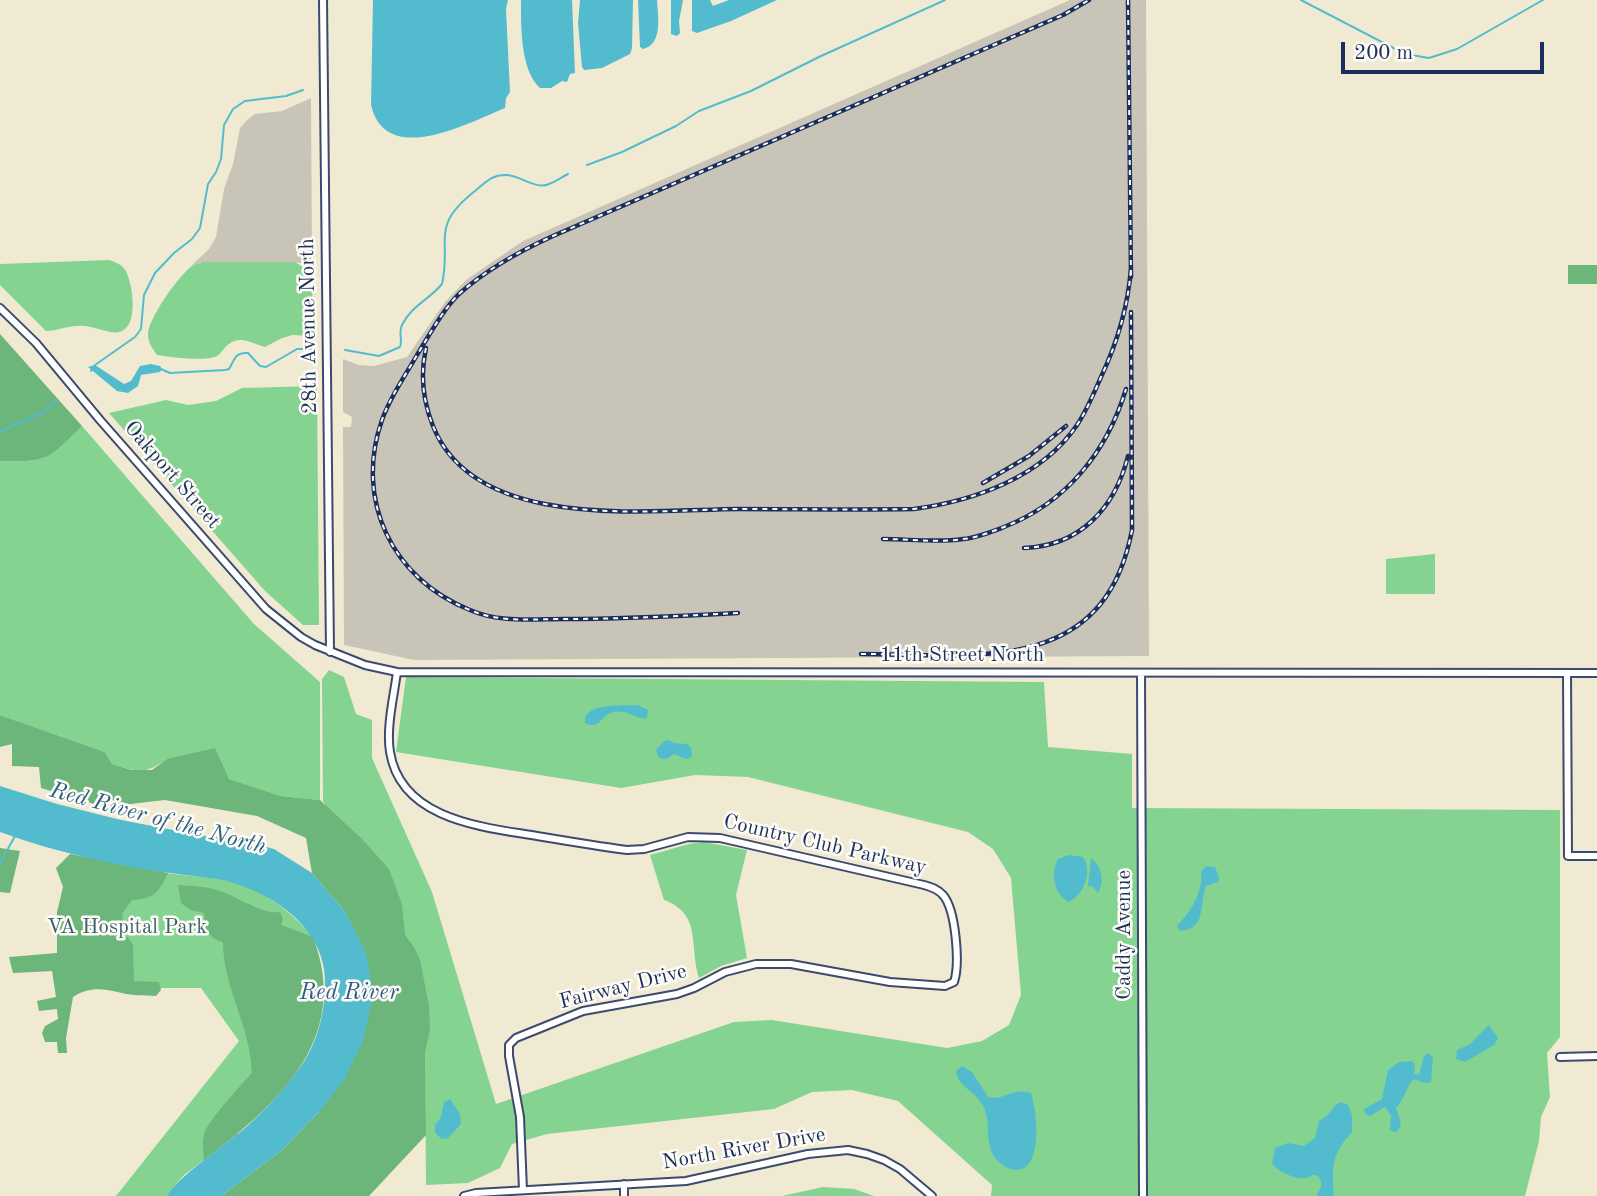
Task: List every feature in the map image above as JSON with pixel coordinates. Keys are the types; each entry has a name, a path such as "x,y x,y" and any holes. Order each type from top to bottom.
{"street":[{"name":"28th Avenue North","path":"323,0 330,652"},
{"name":"Oakport Street","path":"0,308 37,343 100,420 266,609 300,637 330,652"},
{"name":"11th Street North","path":"330,652 365,665 397,671 1597,673"},
{"name":"Country Club Parkway","path":"397,671 390,734 394,766 414,797 444,815 481,826 627,850 644,849 688,838 720,838 935,888 949,903 952,917 958,970 954,982"},
{"name":"Caddy Avenue","path":"1141,673 1143,1196"},
{"path":"1567,673 1567,856 1597,856"},
{"name":"Fairway Drive","path":"523,1190 520,1117 509,1056 509,1045 516,1038 600,1007 677,994 739,967 756,964 791,964 890,982 945,986 954,982"},
{"path":"1560,1056 1597,1056"},
{"name":"North River Drive","path":"464,1196 703,1179 808,1154 848,1150 884,1160 900,1169 932,1196"},
{"path":"624,1184 624,1196"}],"shaded area":[{"path":"1070,0 1146,0 1149,656 414,660 344,645 343,427 351,427 352,417 343,412 343,359 359,365 374,366 407,357 445,302 466,280 523,241"},
{"path":"311,98 312,263 202,262 191,266 209,249 216,237 224,189 233,164 240,128 255,114 282,111"}],"green space":[{"path":"109,260 124,269 132,294 133,310 129,324 118,332 82,326 46,331 0,285 0,264"},
{"path":"202,262 294,262 306,268 312,277 313,336 293,335 265,347 238,340 227,345 217,356 205,359 157,355 148,338 153,319 180,278 192,266"},
{"path":"1568,265 1597,265 1597,284 1568,284"},
{"path":"0,334 82,426 47,457 29,461 0,461"},
{"path":"317,386 319,625 303,625 265,591 109,413 166,400 188,405 216,401 242,388"},
{"path":"82,426 254,624 320,682 320,800 281,796 167,759 147,770 128,769 112,764 105,752 0,715 0,461 29,461 47,457"},
{"path":"1435,554 1435,594 1386,594 1386,559"},
{"path":"329,670 344,677 356,714 372,720 372,758 432,892 496,1104 734,1022 772,1020 947,1048 982,1041 1009,1025 1021,995 1011,878 993,849 968,832 748,777 695,775 621,788 396,752 406,677 1044,682 1048,747 1132,754 1132,808 1560,810 1560,1037 1547,1053 1550,1097 1541,1117 1539,1141 1525,1196 991,1196 992,1185 898,1101 852,1090 812,1092 774,1109 547,1134 512,1144 500,1168 468,1183 426,1185 425,1052 402,944 323,801 322,679"},
{"path":"0,715 105,752 112,764 131,770 152,770 167,759 215,748 229,779 281,796 320,800 362,839 389,869 402,904 405,935 420,960 429,1006 430,1029 425,1052 426,1135 369,1196 221,1196 281,1151 319,1112 346,913 312,873 306,838 257,816 165,800 104,807 41,788 39,767 12,766 12,744 0,747"},
{"path":"704,842 747,850 736,895 747,958 721,966 699,978 689,922 684,913 664,900 650,855"},
{"path":"0,848 20,851 10,893 0,892"},
{"name":"VA Hospital Park","path":"70,854 165,873 217,879 250,888 294,917 313,937 237,1135 184,1175 166,1196 116,1196 239,1041 201,988 66,988"},
{"path":"70,854 168,873 155,893 146,898 132,900 122,914 124,932 133,945 134,981 159,982 161,990 156,996 97,989 73,997 66,1038 67,1053 58,1053 57,1042 45,1042 42,1033 45,1026 58,1019 57,1009 39,1011 37,1001 56,997 52,971 13,973 9,957 57,953 57,912 63,887 56,868"},
{"path":"178,885 212,889 265,911 280,912 283,919 281,925 313,937 323,974 323,1007 315,1038 301,1066 258,1116 204,1160 205,1131 252,1073 252,1069 247,1040 226,967 223,942 213,938 208,932 204,913 190,910 181,903"},
{"path":"823,1187 854,1189 874,1196 782,1196"}],"water":[{"path":"373,0 508,0 506,9 510,92 505,108 471,123 430,136 410,138 393,134 380,124 371,105"},
{"path":"521,0 572,0 575,73 570,74 567,82 562,81 551,88 540,88 533,80 523,47"},
{"path":"580,0 633,0 630,54 602,68 584,70 578,23"},
{"path":"638,0 657,0 656,36 654,42 643,49 640,47"},
{"path":"671,0 683,0 680,33 677,36 671,34"},
{"path":"692,0 710,0 713,6 729,0 777,0 697,33 692,31"},
{"path":"151,364 162,369 160,372 141,375 138,386 128,393 117,391 88,367 95,365 124,384 131,381 140,366"},
{"path":"638,705 648,710 647,718 619,711 610,713 597,724 585,723 586,716 596,708"},
{"path":"668,740 687,744 691,747 692,757 686,759 674,754 666,759 659,758 656,750"},
{"name":"Red River","path":"0,786 121,820 205,836 228,837 274,849 312,873 346,913 366,953 373,994 363,1041 344,1080 319,1112 281,1151 221,1196 166,1196 190,1172 260,1114 285,1088 310,1051 321,1021 325,989 324,968 309,933 281,906 246,887 222,880 87,858 0,832"},
{"path":"1069,855 1083,857 1087,876 1082,889 1068,902 1059,894 1054,871 1058,859"},
{"path":"1091,858 1101,874 1098,893 1088,886"},
{"path":"1206,866 1215,867 1218,882 1206,886 1198,921 1189,929 1180,931 1177,926 1195,901 1201,872"},
{"path":"1489,1025 1498,1038 1494,1045 1465,1062 1456,1059 1457,1050 1470,1044"},
{"path":"1428,1053 1433,1057 1431,1082 1414,1079 1409,1085 1396,1108 1401,1123 1398,1131 1390,1130 1391,1116 1385,1107 1370,1116 1366,1115 1364,1109 1382,1099 1388,1070 1399,1062 1411,1061 1415,1064 1414,1074 1419,1075 1424,1056"},
{"path":"962,1066 972,1072 988,1097 1018,1092 1031,1093 1036,1138 1035,1150 1025,1167 1016,1170 1008,1168 992,1153 985,1111 979,1100 957,1076 956,1071"},
{"path":"450,1099 460,1114 461,1124 448,1138 441,1139 435,1132 435,1125 441,1117 444,1102"},
{"path":"1340,1102 1348,1105 1352,1115 1352,1132 1340,1147 1334,1161 1334,1196 1317,1196 1321,1185 1318,1176 1297,1178 1279,1170 1272,1164 1275,1148 1288,1143 1304,1146 1315,1138 1319,1121"}],"waterway":[{"path":"587,165 622,152 676,126 699,111 751,91 945,0"},
{"path":"1301,0 1405,54 1429,58 1457,49 1543,0"},
{"path":"91,371 95,365 135,337 141,329 144,295 155,273 192,239 200,228 208,184 221,159 224,125 233,109 245,101 286,96 303,90"},
{"path":"345,350 379,356 400,347 401,328 406,318 442,284 445,234 452,214 486,182 497,176 507,175 544,185 568,174"},
{"path":"161,369 170,373 225,370 229,369 238,355 244,353 248,353 260,366 266,367 297,349 313,349"},
{"path":"0,431 44,412 56,401"},
{"path":"0,863 15,836"}],"railway":[{"path":"738,613 516,619 481,614 443,596 419,578 400,557 386,533 377,507 373,479 375,450 382,420 398,387 436,323 459,294 516,254 1063,15 1089,0"},
{"path":"1128,0 1131,277"},
{"path":"426,348 423,388 427,407 433,426 454,460 486,484 524,499 567,508 613,511 914,509 960,500 1005,484 1045,459 1062,443 1084,413 1112,350 1125,310 1131,268"},
{"path":"861,654 989,654 1029,647 1064,634 1094,611 1117,578 1132,530 1131,312"},
{"path":"883,539 943,541 968,538 994,531 1026,517 1047,504 1081,473 1108,434 1126,389"},
{"path":"983,483 1029,456 1066,426"},
{"path":"1024,548 1044,546 1062,540 1092,521 1114,492 1128,456"}],"water label":[{"name":"Red River of the North","path":"158,819"}]}
